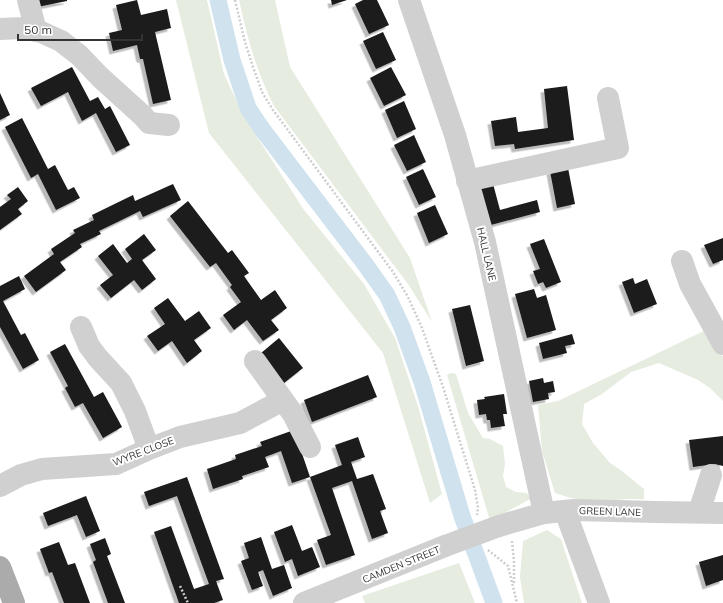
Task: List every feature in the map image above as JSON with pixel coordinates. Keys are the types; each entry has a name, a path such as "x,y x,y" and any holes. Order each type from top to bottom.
{"main road":[{"path":"0,567 14,603"}],"street":[{"path":"28,0 36,31"},
{"name":"HALL LANE","path":"409,0 455,135 485,242 554,512 599,603"},
{"path":"0,29 23,28 41,32 61,41 79,55 149,123 169,125"},
{"path":"468,181 618,148 608,98"},
{"path":"682,261 684,287 723,344"},
{"path":"81,327 89,346 121,383 135,411 149,449"},
{"path":"255,361 293,414 310,447"},
{"name":"WYRE CLOSE","path":"0,486 21,475 42,469 116,464 180,437 211,431 240,423 283,400"},
{"path":"699,512 711,476"},
{"name":"GREEN LANE","path":"505,532 554,512 574,510 723,512"},
{"name":"CAMDEN STREET","path":"304,603 445,546 505,532"}],"path":[{"path":"235,0 245,42 262,92 273,110 393,272 408,297 422,328 443,386 475,490 478,508 475,520"},
{"path":"505,532 514,561 514,588"},
{"path":"482,546 508,566 517,603"},
{"path":"180,586 188,603"}],"shaded area":[{"path":"176,0 207,0 224,74 243,115 304,210 364,284 395,338 418,406 442,494 430,503 383,353 209,133"},
{"path":"239,0 275,0 290,67 410,258 432,322 408,284 274,106 262,81 253,54 245,28"},
{"path":"708,329 723,357 723,401 710,388 698,380 659,363 631,372 602,394 584,404 582,424 593,443 610,463 644,489 644,499 590,501 574,499 555,493 542,451 538,405 558,401"},
{"path":"451,373 456,374 468,413 483,438 490,439 503,446 505,464 503,476 506,487 516,492 526,493 532,498 490,521 447,375"},
{"path":"547,530 561,539 582,603 524,603 520,577 523,541"},
{"path":"459,563 475,603 365,603 362,596"}],"building":[{"path":"35,0 67,0 67,1 37,7"},
{"path":"137,0 141,15 167,9 171,28 155,32 171,100 153,104 143,59 140,59 137,45 113,51 109,33 122,30 116,5"},
{"path":"331,0 347,0 332,5"},
{"path":"363,0 377,0 389,25 369,34 355,4"},
{"path":"383,32 396,60 376,69 363,41"},
{"path":"72,67 90,101 98,97 105,109 110,106 130,145 116,152 96,113 82,121 68,92 41,106 31,88"},
{"path":"391,67 406,95 384,106 370,78"},
{"path":"567,86 574,140 515,149 514,144 495,146 491,121 516,117 518,132 548,128 544,89"},
{"path":"0,93 10,115 0,120"},
{"path":"404,101 416,129 397,138 385,110"},
{"path":"22,118 48,169 55,165 68,190 74,187 80,198 56,210 38,174 31,178 5,127"},
{"path":"414,135 426,162 407,171 394,145"},
{"path":"568,168 575,204 557,208 550,171"},
{"path":"423,169 436,197 419,205 406,177"},
{"path":"492,180 500,210 537,200 540,212 487,226 476,184"},
{"path":"173,184 181,200 143,217 140,211 99,231 101,234 80,244 82,247 60,262 66,270 36,292 24,276 54,254 51,249 75,233 73,230 94,220 92,215 133,195 135,201"},
{"path":"18,187 28,201 18,209 22,214 0,230 0,207 11,199 7,195"},
{"path":"188,201 228,253 232,250 249,273 244,276 261,300 275,290 287,308 271,320 279,330 263,341 247,320 234,330 223,315 241,302 230,287 232,285 216,263 210,267 170,216"},
{"path":"435,205 448,234 429,243 417,213"},
{"path":"144,234 156,250 142,260 156,279 142,290 134,280 111,298 100,285 113,275 98,256 113,244 127,263 132,259 125,249"},
{"path":"723,238 723,260 713,264 704,245"},
{"path":"544,239 561,282 546,288 543,282 538,284 533,271 540,269 530,244"},
{"path":"19,276 25,289 3,301 21,335 25,333 39,360 23,369 0,327 0,286"},
{"path":"633,278 635,284 647,279 657,304 634,313 622,282"},
{"path":"534,289 537,298 546,295 556,330 527,338 515,294"},
{"path":"168,298 185,321 199,311 211,328 194,340 202,351 187,363 172,341 158,351 147,336 165,324 154,308"},
{"path":"470,305 484,361 466,366 452,309"},
{"path":"572,334 575,344 565,346 567,353 543,359 539,343"},
{"path":"279,338 303,368 284,383 260,354"},
{"path":"65,344 94,397 103,392 122,427 103,438 83,403 75,407 65,388 68,386 50,352"},
{"path":"368,375 377,397 312,422 304,400"},
{"path":"543,378 544,383 553,381 555,392 548,393 549,399 533,402 529,381"},
{"path":"504,394 507,414 503,414 505,426 491,428 490,420 487,420 486,414 479,415 477,400 485,399 484,397"},
{"path":"294,430 310,477 292,483 281,451 265,457 269,467 242,476 243,479 213,489 207,469 236,459 235,455 262,446 260,442"},
{"path":"723,436 723,466 715,464 693,467 689,440"},
{"path":"358,437 365,457 351,462 357,479 373,474 386,509 380,511 388,533 372,539 352,481 332,488 355,555 326,565 317,540 331,535 310,477 342,465 335,445"},
{"path":"187,477 224,579 216,581 223,600 214,603 179,603 154,532 171,526 194,589 209,584 177,496 149,506 144,492"},
{"path":"86,496 100,531 86,537 77,515 48,526 43,513"},
{"path":"292,525 302,551 312,547 320,567 298,576 292,559 285,562 274,532"},
{"path":"261,537 272,569 284,565 292,588 273,596 263,570 258,572 263,586 252,590 241,561 249,558 244,543"},
{"path":"105,538 111,554 107,556 125,603 108,603 93,562 96,560 90,544"},
{"path":"59,542 68,565 75,563 90,603 64,603 52,572 49,573 40,549"},
{"path":"723,555 723,580 706,586 699,562"}],"waterway":[{"path":"218,0 232,60 248,108 262,129 387,295 402,327 422,382 462,516 494,603"}]}
